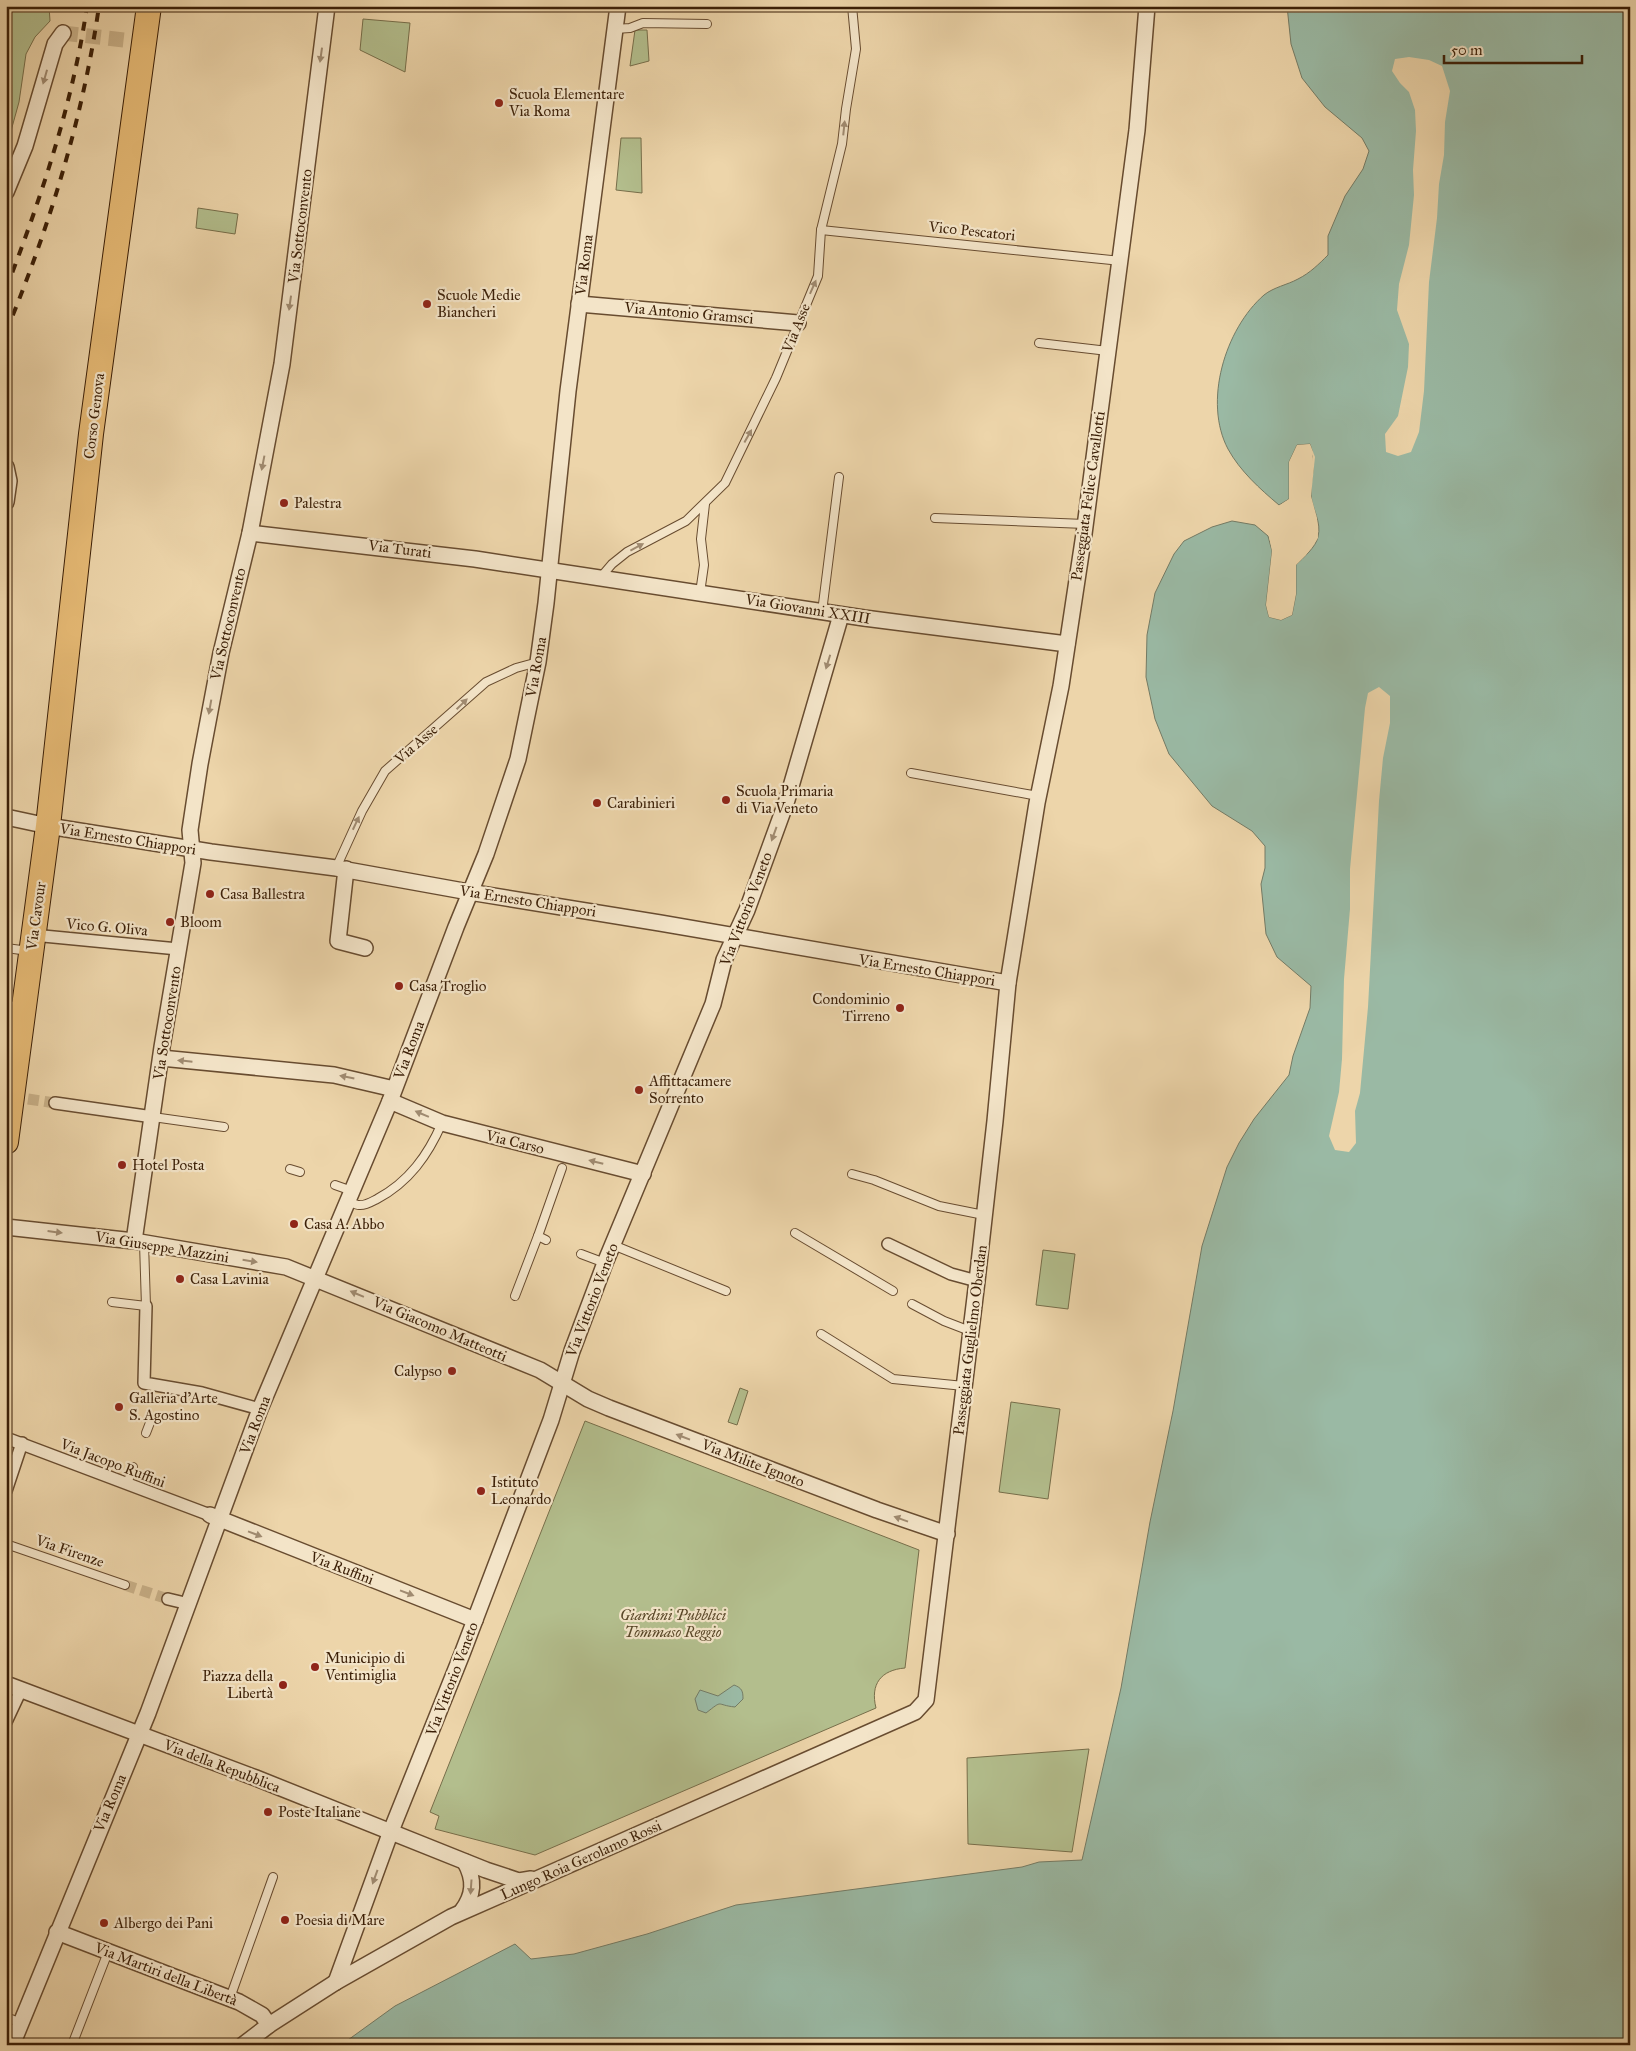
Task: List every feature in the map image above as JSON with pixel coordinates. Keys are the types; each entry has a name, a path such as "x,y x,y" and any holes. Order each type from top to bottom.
{"main road":[{"name":"Corso Genova","path":"48,826 90,442 138,42 149,6"},
{"name":"Via Cavour","path":"6,1142 16,1097 15,1006 32,943 48,826"}],"street":[{"name":"Via Sottoconvento","path":"139,1242 161,1058 193,863 190,830 206,728 221,653 250,533 282,364 327,6"},
{"name":"Via Roma","path":"12,2045 13,2020 56,1932 139,1735 189,1604 215,1518 392,1095 469,892 485,856 518,759 538,662 580,304 618,6"},
{"name":"Passeggiata Felice Cavallotti","path":"1008,983 1038,796 1061,686 1085,524 1137,130 1147,6"},
{"path":"6,192 25,146 55,44 63,33"},
{"name":"Via Antonio Gramsci","path":"580,304 798,323"},
{"path":"6,468 9,481 6,502"},
{"name":"Via Turati","path":"250,533 422,551 549,570"},
{"name":"Via Giovanni XXIII","path":"549,570 841,615 1067,644"},
{"name":"Via Vittorio Veneto","path":"336,1982 391,1831 552,1420 572,1351 605,1263 713,1004 724,960 747,910 787,800 841,615"},
{"name":"Via Ernesto Chiappori","path":"6,817 48,826 193,849 341,869 1008,983"},
{"name":"Via Asse","path":"341,869 338,941 365,948"},
{"name":"Vico G. Oliva","path":"32,943 178,949"},
{"name":"Passeggiata Guglielmo Oberdan","path":"927,1696 977,1281 1008,983"},
{"name":"Via Carso","path":"161,1058 334,1075 392,1095 442,1122 643,1174"},
{"path":"55,1103 153,1117"},
{"name":"Via Giuseppe Mazzini","path":"6,1226 139,1242 286,1267 316,1278"},
{"path":"888,1244 952,1274 977,1281"},
{"name":"Via Giacomo Matteotti","path":"316,1278 540,1370 562,1383"},
{"name":"Via Sottoconvento","path":"146,1306 144,1383 202,1392 260,1409"},
{"name":"Via Milite Ignoto","path":"562,1383 588,1399 609,1408 877,1510 947,1534"},
{"name":"Via Jacopo Ruffini","path":"6,1438 215,1518"},
{"path":"6,1491 22,1443"},
{"name":"Via Ruffini","path":"215,1518 475,1620"},
{"path":"168,1599 189,1604"},
{"name":"Via della Repubblica","path":"6,1684 391,1831 465,1862 519,1881 540,1878"},
{"path":"6,1722 21,1690"},
{"name":"Lungo Roia Gerolamo Rossi","path":"243,2045 269,2025 336,1982 462,1912 915,1712 923,1705 927,1696"},
{"path":"462,1912 469,1902 473,1883 471,1872 465,1862"},
{"name":"Via Martiri della Libertà","path":"56,1932 230,1998 257,2011 269,2025"}],"lane":[{"name":"Via Asse","path":"600,578 612,564 627,552 686,521 705,504 725,483 737,455 760,414 818,276 821,230 842,144 856,49 852,6"},
{"path":"615,29 630,28 643,23 707,24"},
{"name":"Vico Pescatori","path":"821,230 1121,261"},
{"path":"1038,343 1108,351"},
{"path":"822,612 839,477"},
{"path":"700,593 704,565 700,539 705,504"},
{"path":"935,518 1085,524"},
{"name":"Via Asse","path":"341,869 362,811 385,771 486,682 516,668 538,662"},
{"path":"910,773 1038,796"},
{"path":"6,948 32,943"},
{"path":"153,1117 224,1128"},
{"path":"335,1185 360,1205 372,1202 408,1178 424,1158 442,1122"},
{"path":"515,1296 542,1238 562,1168"},
{"path":"290,1169 300,1172"},
{"path":"852,1174 874,1180 939,1206 984,1215"},
{"path":"795,1233 893,1291"},
{"name":"Via Sottoconvento","path":"139,1242 146,1306"},
{"path":"613,1245 726,1291"},
{"path":"581,1254 605,1263"},
{"path":"112,1302 146,1306"},
{"path":"912,1304 944,1321 970,1331"},
{"path":"820,1334 883,1375 893,1379 964,1386"},
{"path":"146,1433 151,1420"},
{"path":"126,1484 133,1467"},
{"name":"Via Firenze","path":"6,1544 124,1585"},
{"path":"230,1998 273,1877"},
{"path":"72,2045 108,1952"}],"green space":[{"path":"6,6 49,6 50,21 35,37 26,54 19,102 6,149"},
{"path":"363,19 410,23 405,72 360,50"},
{"path":"635,30 647,30 649,61 630,66"},
{"path":"621,138 641,138 642,193 616,190"},
{"path":"198,208 238,214 235,234 196,228"},
{"path":"1043,1250 1075,1254 1068,1309 1036,1305"},
{"path":"740,1388 748,1391 737,1425 728,1422"},
{"path":"1011,1402 1060,1409 1048,1499 999,1492"},
{"name":"Giardini Pubblici Tommaso Reggio","path":"585,1421 919,1550 905,1668 890,1672 879,1680 875,1692 876,1708 535,1855 435,1829 439,1816 430,1812"},
{"path":"1089,1749 1072,1852 968,1844 967,1758"}],"shaded area":[{"path":"1287,6 1630,6 1630,2045 341,2045 395,2006 515,1944 531,1959 574,1954 647,1934 736,1905 1022,1867 1039,1862 1082,1860 1121,1688 1202,1246 1227,1167 1254,1119 1289,1075 1293,1056 1310,1008 1311,986 1277,957 1266,934 1261,884 1265,868 1265,846 1252,831 1212,806 1169,754 1155,719 1146,677 1147,635 1155,593 1174,554 1184,541 1212,527 1232,521 1255,525 1268,536 1272,551 1266,605 1269,617 1281,620 1292,615 1296,594 1296,565 1306,556 1318,537 1319,526 1311,495 1314,464 1310,444 1297,445 1289,462 1289,499 1279,505 1238,465 1228,449 1221,430 1218,410 1218,389 1222,367 1238,327 1250,309 1264,295 1302,277 1328,255 1328,236 1345,196 1363,169 1369,151 1362,138 1325,107 1302,78 1291,44"},
{"path":"734,1685 740,1689 743,1696 743,1699 735,1707 720,1704 706,1713 698,1710 695,1699 700,1690 718,1696"}],"pier":[{"path":"1409,57 1429,60 1442,66 1450,91 1445,122 1444,155 1439,184 1429,282 1424,391 1419,432 1411,452 1398,456 1386,452 1385,434 1398,416 1408,367 1409,344 1397,310 1399,284 1409,245 1414,195 1413,170 1416,131 1415,110 1409,92 1392,71 1395,59"},
{"path":"1310,444 1315,457 1311,496 1317,518 1318,538 1296,565 1296,594 1292,615 1281,620 1269,617 1266,605 1272,551 1268,532 1271,535 1274,551 1268,605 1271,615 1281,617 1290,613 1293,594 1293,564 1304,554 1316,537 1315,518 1308,496 1313,457 1309,447 1299,447 1292,463 1291,500 1277,507 1289,499 1289,462 1297,445"},
{"path":"1379,687 1390,696 1390,723 1383,758 1379,801 1368,1007 1360,1093 1355,1111 1356,1143 1349,1152 1335,1150 1329,1136 1339,1092 1342,1059 1344,979 1350,909 1350,869 1365,708 1368,693"}],"tunnel":[{"path":"63,33 133,41"},
{"path":"28,1099 55,1103"},
{"path":"125,1585 168,1599"}],"railway":[{"path":"6,289 54,150 73,78 87,6"},
{"path":"6,332 22,293 63,172 84,90 99,6"}],"place":[{"name":"Scuola Elementare Via Roma","path":"499,103"},
{"name":"Scuole Medie Biancheri","path":"427,304"},
{"name":"Palestra","path":"284,503"},
{"name":"Scuola Primaria di Via Veneto","path":"726,800"},
{"name":"Carabinieri","path":"597,803"},
{"name":"Casa Ballestra","path":"210,894"},
{"name":"Bloom","path":"170,922"},
{"name":"Casa Troglio","path":"399,986"},
{"name":"Condominio Tirreno","path":"900,1008"},
{"name":"Affittacamere Sorrento","path":"639,1090"},
{"name":"Hotel Posta","path":"122,1165"},
{"name":"Casa A. Abbo","path":"294,1224"},
{"name":"Casa Lavinia","path":"180,1279"},
{"name":"Calypso","path":"452,1371"},
{"name":"Galleria d'Arte S. Agostino","path":"119,1407"},
{"name":"Istituto Leonardo","path":"481,1491"},
{"name":"Municipio di Ventimiglia","path":"315,1667"},
{"name":"Piazza della Libertà","path":"283,1685"},
{"name":"Poste Italiane","path":"268,1812"},
{"name":"Poesia di Mare","path":"285,1920"},
{"name":"Albergo dei Pani","path":"104,1923"}]}
